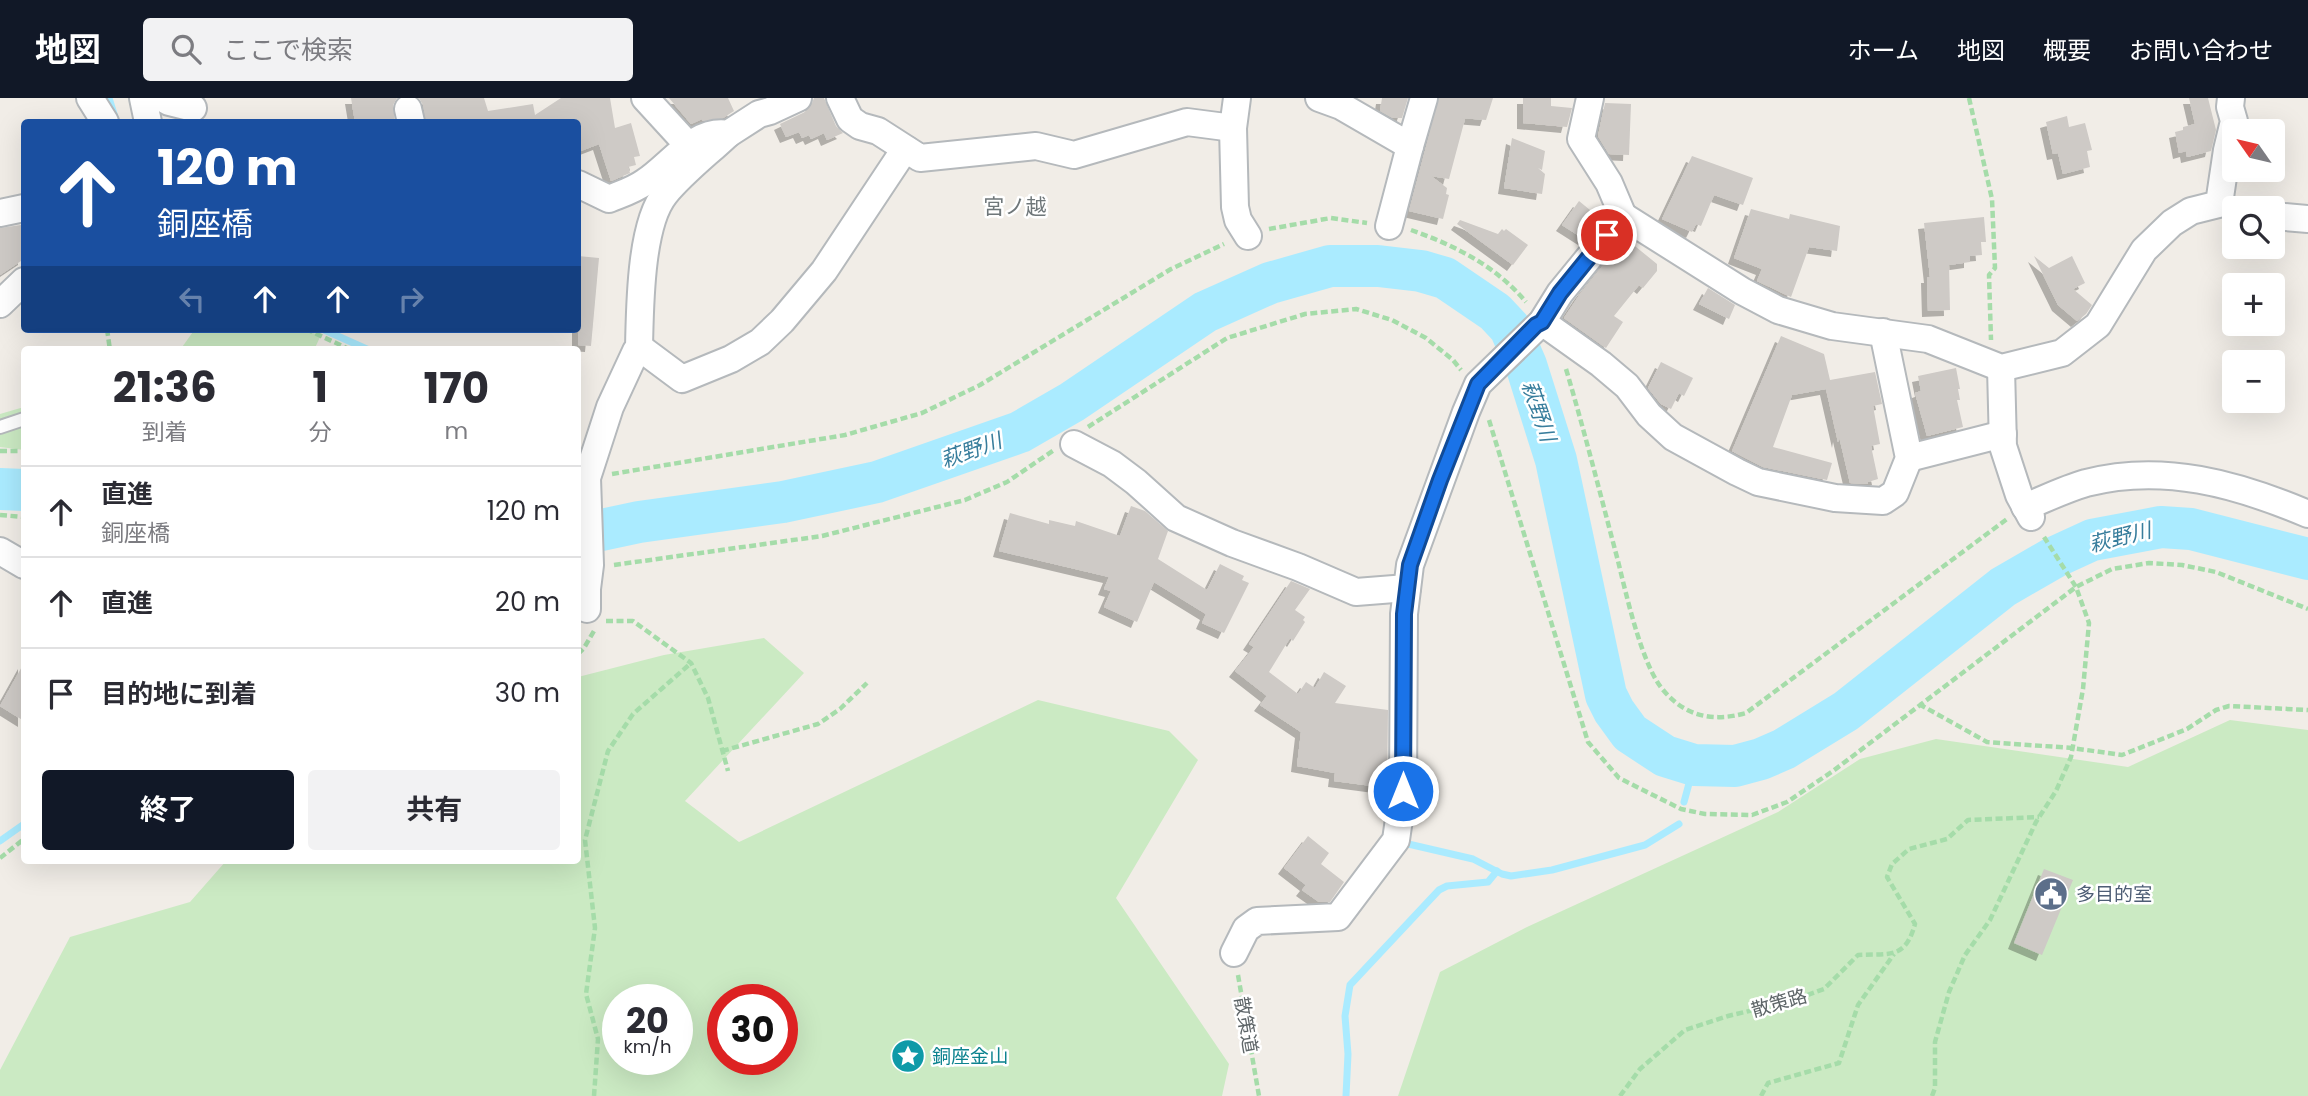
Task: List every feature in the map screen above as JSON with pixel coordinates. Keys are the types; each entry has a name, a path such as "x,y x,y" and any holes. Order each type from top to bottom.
{"street":[{"path":"90,98 103,119"},
{"path":"143,98 147,119"},
{"path":"162,98 193,108"},
{"path":"645,98 689,146"},
{"path":"587,609 590,567 588,484 610,407 639,347 641,275 653,219 663,196 755,106 770,111 798,98"},
{"path":"840,98 850,119 860,126 878,131 920,158 1036,146 1074,155 1187,122 1233,128"},
{"path":"1237,98 1233,128 1235,206 1238,220 1248,236"},
{"path":"1319,98 1341,106 1410,146"},
{"path":"1389,226 1423,98"},
{"path":"1590,98 1581,139 1609,183 1622,216 1742,291 1778,310 1832,326 1928,339 1996,366 2038,360 2062,353 2098,325 2144,250 2172,223 2191,211 2222,207"},
{"path":"2229,196 2227,150 2234,121 2230,107 2231,98"},
{"path":"581,185 609,199 643,184 698,140 718,132 728,134"},
{"path":"639,347 681,379 731,359 760,342 782,321 824,271 907,150"},
{"path":"0,214 21,209"},
{"path":"1234,953 1246,929 1257,921 1338,917 1396,839 1403,791 1404,614 1410,565 1477,386 1539,323 1622,216"},
{"path":"2285,217 2308,219"},
{"path":"0,304 21,284"},
{"path":"1539,323 1601,364 1627,386 1649,415 1673,437 1758,482 1835,498 1883,501 1895,493 1909,458 1883,332"},
{"path":"1996,366 2003,446 2028,512 2088,483 2147,474 2209,480 2259,493 2308,514"},
{"path":"1909,458 2003,434"},
{"path":"1074,444 1112,464 1176,518 1231,543 1298,567 1356,592 1407,588"},
{"path":"0,551 21,563"}],"lane":[{"path":"0,427 21,420"}],"path":[{"path":"1969,98 1992,199 1995,268 1989,275 1996,366"},
{"path":"588,484 845,435 922,413 980,385 1171,269 1219,246 1276,226 1331,218 1411,230 1451,245 1488,267 1519,293 1539,323"},
{"path":"590,567 822,536 965,500 1007,482 1053,450 1074,444 1087,427 1227,338 1305,314 1356,309 1392,320 1426,338 1453,360 1477,386 1588,742 1619,778 1681,809 1705,814 1752,815 1787,802 1833,771 2076,587 2112,569 2149,563 2182,565 2216,572 2308,610"},
{"path":"320,333 344,346"},
{"path":"1565,365 1630,610 1652,673 1663,691 1686,711 1709,718 1746,713 1995,527 2028,512 2076,587 2089,623 2083,688 2072,748 2056,791 2040,817 1990,919 1965,955 1949,992 1935,1042 1935,1088 1932,1096"},
{"path":"0,451 21,450"},
{"path":"0,515 21,517"},
{"path":"581,651 599,621 633,621 691,663 708,698 728,771"},
{"path":"594,1096 598,1039 586,994 595,928 585,840 608,751 633,714 691,663"},
{"path":"722,751 818,724 840,709 867,684"},
{"path":"1919,704 1987,742 2072,748 2122,755 2187,729 2216,710 2229,706 2308,710"},
{"path":"1761,1096 1768,1083 1839,1063 1858,1005 1894,954 1910,941 1915,924 1887,877 1892,864 1909,849 1947,839 1968,820 2040,817"},
{"path":"0,858 21,841"},
{"name":"散策道","path":"1234,953 1259,1096"},
{"name":"散策路","path":"1620,1096 1640,1069 1685,1030 1728,1016 1791,1001 1824,989 1858,955 1894,954"}],"green space":[{"path":"192,333 321,335 316,346 183,346"},
{"path":"21,408 21,450 0,447 0,414"},
{"path":"764,638 804,673 685,801 739,842 1038,700 1169,731 1198,760 1116,898 1229,1064 1222,1096 0,1096 0,1070 70,937 190,902 223,864 581,864 581,676 664,655"},
{"path":"2230,720 2308,730 2308,1096 1398,1096 1440,972 1527,927 1778,812 1860,759 1936,739 2128,767"}],"building":[{"path":"351,98 397,98 393,105 395,119 354,119"},
{"path":"419,98 484,98 488,111 533,104 535,115 561,98 610,98 615,128 631,123 640,156 634,157 636,165 628,167 630,173 611,181 599,144 581,151 581,119 425,119"},
{"path":"669,98 728,98 734,111 723,118 702,119 691,124"},
{"path":"814,98 824,98 836,126 843,133 827,140 824,133 811,139 809,135 802,138 799,132 786,137 780,124 805,112"},
{"path":"1382,98 1408,98 1402,118 1393,118 1380,111"},
{"path":"1439,98 1493,98 1486,120 1461,118 1465,119 1449,179 1431,176 1447,188 1446,194 1449,195 1443,219 1409,211"},
{"path":"1523,98 1551,98 1551,106 1572,108 1567,127 1523,123"},
{"path":"2189,98 2208,98 2216,130 2211,151 2187,157 2186,151 2179,153 2175,132 2195,124"},
{"path":"1605,103 1631,104 1629,155 1609,154 1598,136"},
{"path":"2067,116 2069,127 2085,123 2092,150 2087,151 2090,167 2063,174 2058,153 2053,154 2046,122"},
{"path":"1512,138 1545,151 1542,170 1538,168 1545,174 1542,194 1504,188"},
{"path":"1692,156 1753,178 1743,205 1714,195 1701,226 1696,224 1692,232 1662,219"},
{"path":"1579,201 1601,219 1584,239 1562,225"},
{"path":"1751,209 1789,219 1790,214 1840,226 1837,251 1809,247 1791,297 1757,281 1762,269 1734,258"},
{"path":"1984,217 1986,242 1981,242 1982,255 1970,256 1970,262 1949,265 1950,310 1928,311 1927,277 1930,277 1924,223"},
{"path":"1460,220 1498,234 1502,229 1506,229 1528,245 1513,265 1457,224"},
{"path":"21,225 21,261 0,275 0,228"},
{"path":"1625,238 1657,264 1657,271 1643,288 1639,285 1614,316 1623,322 1606,348 1564,318"},
{"path":"581,256 599,258 591,346 578,345 578,333 581,333"},
{"path":"2034,256 2049,268 2072,256 2085,283 2073,289 2092,305 2077,321 2058,305"},
{"path":"1708,288 1735,305 1729,319 1699,304"},
{"path":"1781,336 1824,354 1830,380 1875,372 1882,404 1873,406 1880,444 1871,446 1878,479 1868,484 1850,483 1826,389 1792,395 1773,447 1832,463 1827,480 1763,467 1732,451"},
{"path":"1661,362 1693,378 1684,396 1679,393 1671,409 1661,404 1648,388"},
{"path":"1956,368 1960,389 1960,400 1957,400 1963,427 1927,436 1915,393 1921,391 1918,376"},
{"path":"1131,506 1145,511 1168,531 1158,559 1207,590 1220,564 1244,576 1242,580 1249,583 1224,633 1202,623 1206,614 1154,582 1137,622 1104,607 1111,591 1104,589 1109,577 999,551 1010,513 1049,524 1049,520 1075,526 1076,521 1120,536"},
{"path":"1291,581 1310,589 1295,610 1305,617 1305,622 1293,641 1290,638 1269,672 1298,694 1306,682 1315,688 1324,672 1346,686 1335,703 1388,710 1387,788 1334,781 1335,773 1297,766 1301,732 1260,705 1267,696 1235,671 1254,647 1249,644"},
{"path":"21,668 21,719 0,706"},
{"path":"1308,836 1329,853 1321,864 1344,882 1330,902 1319,902 1302,890 1306,885 1284,868"},
{"path":"2044,869 2073,880 2042,955 2014,943"}],"waterway":[{"path":"109,98 115,117"},
{"name":"萩野川","path":"581,534 639,522 783,502 877,482 1020,432 1072,402 1205,312 1270,283 1330,266 1378,266 1421,271 1445,278 1495,312 1510,328 1526,365 1556,460 1606,695 1630,733 1665,756 1694,765 1735,766 1784,749 1846,711 2003,587 2055,557 2092,540 2161,527 2191,529 2308,559"},
{"path":"331,333 360,346"},
{"name":"萩野川","path":"0,489 21,490"},
{"path":"1684,802 1694,765"},
{"path":"1404,843 1473,859 1511,876 1552,870 1645,845 1679,824"},
{"path":"0,841 21,826"},
{"path":"1346,1096 1348,1054 1345,1016 1350,985 1439,890 1447,886 1488,882 1497,871"}],"place":[{"name":"多目的室","path":"2051,894"},
{"name":"銅座金山","path":"908,1056"}],"district":[{"name":"宮ノ越","path":"1015,206"}],"route":[{"path":"1403,791 1404,614 1410,565 1440,480 1478,384 1542,322 1560,293 1607,235"}]}
